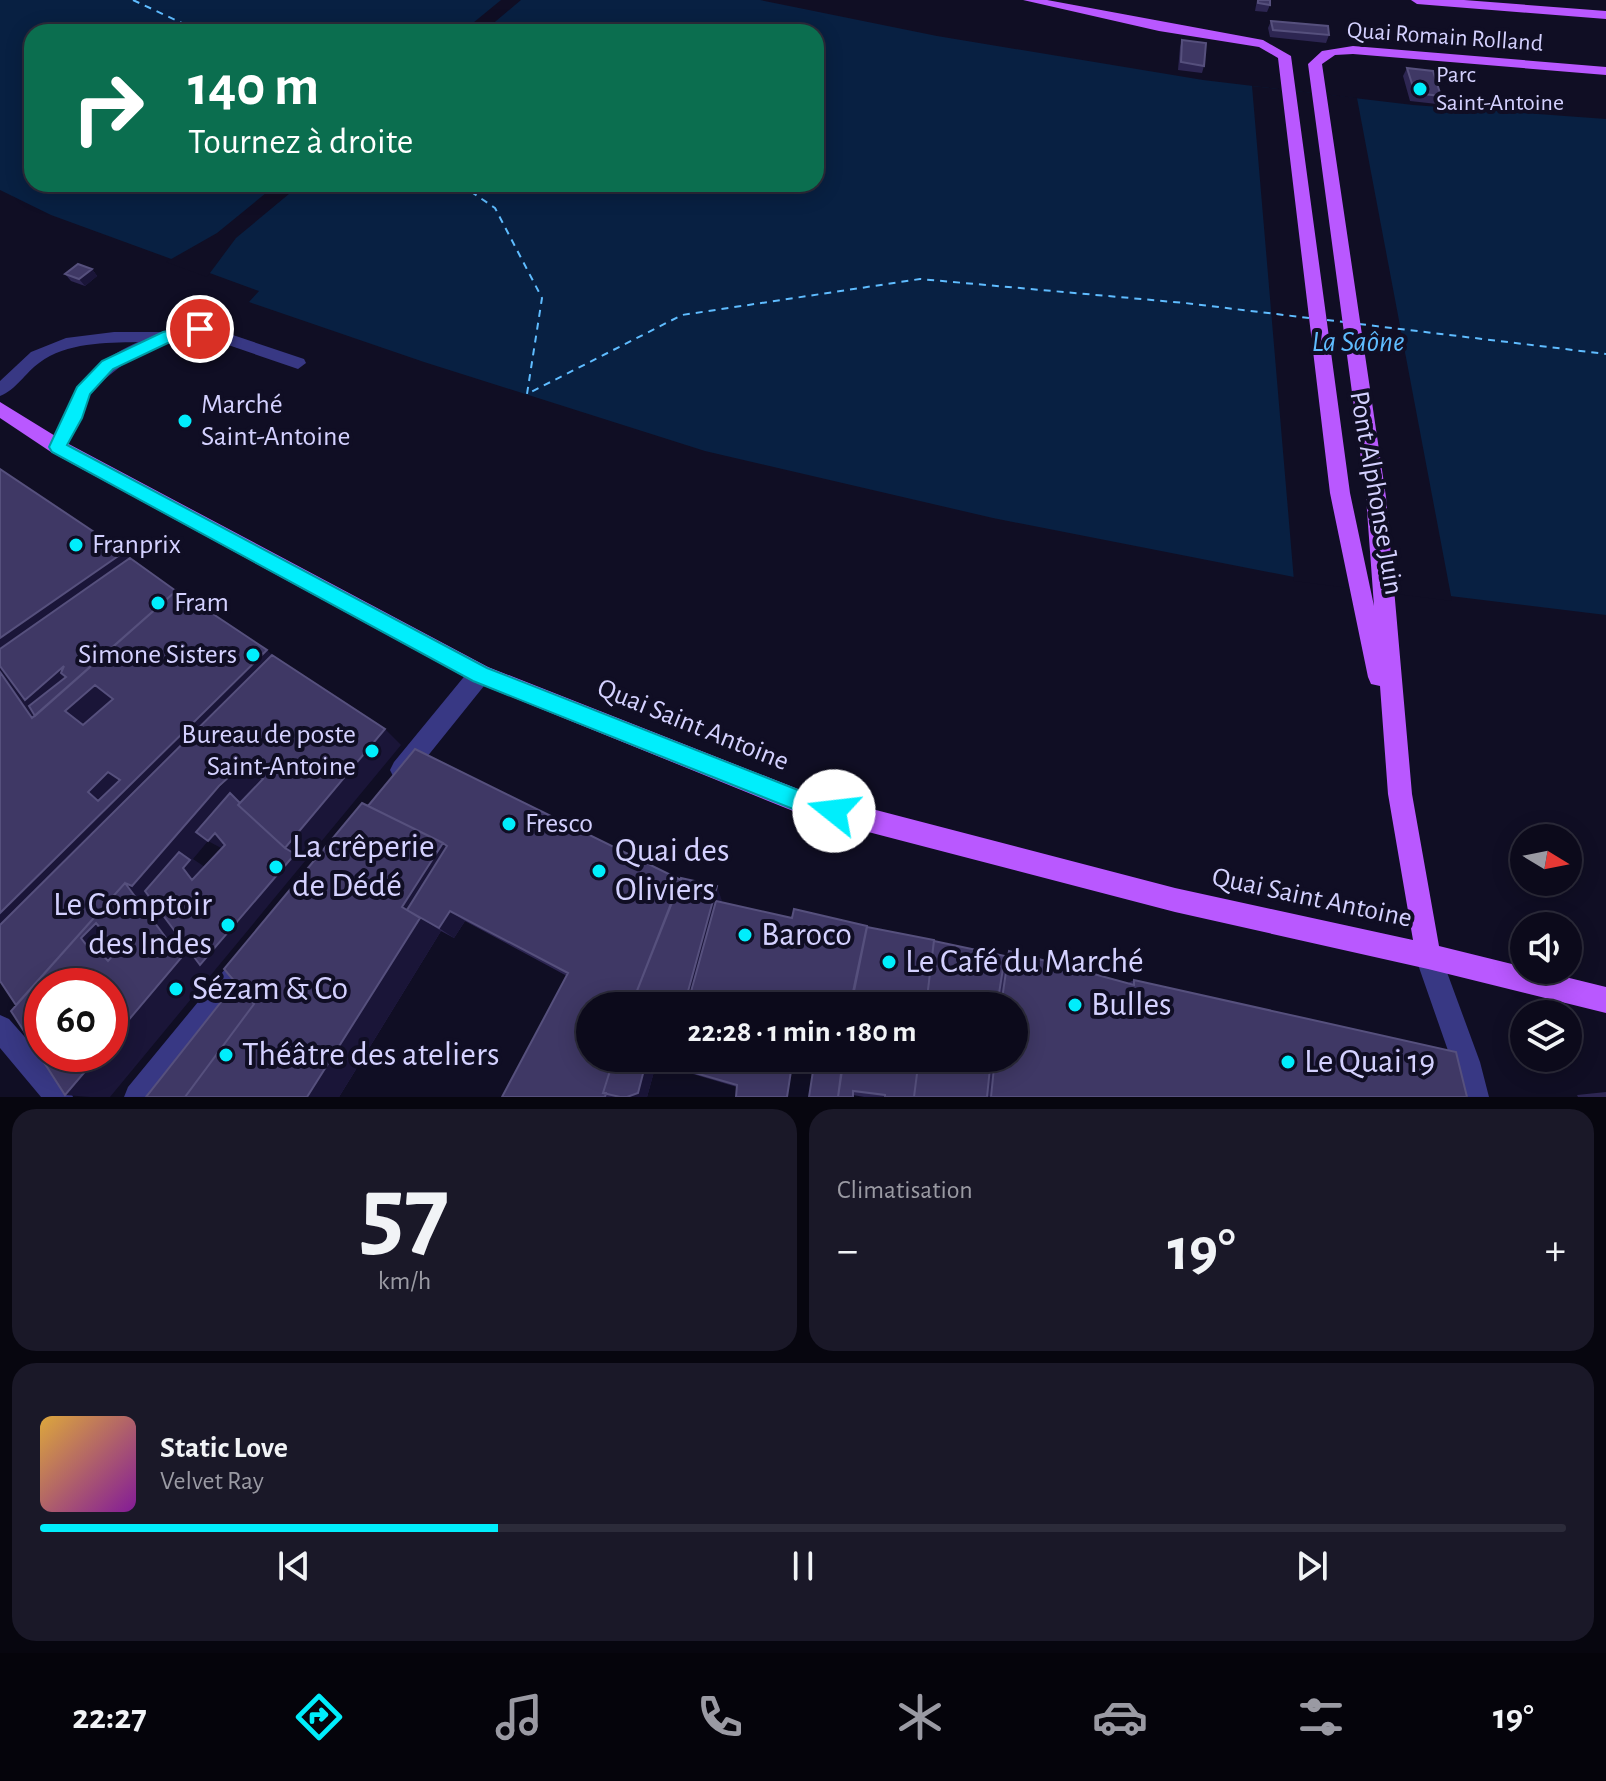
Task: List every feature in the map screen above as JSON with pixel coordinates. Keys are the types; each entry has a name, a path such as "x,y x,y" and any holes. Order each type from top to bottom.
{"main road":[{"name":"Pont Alphonse Juin","path":"1029,0 1263,44 1278,49 1284,56 1340,493 1396,760"},
{"name":"Quai Romain Rolland","path":"1417,0 1606,15"},
{"name":"Quai Romain Rolland","path":"1318,94 1315,64 1320,57 1334,50 1606,71"},
{"name":"Pont Alphonse Juin","path":"1318,94 1376,497 1396,760 1408,850 1428,956"},
{"name":"Quai Saint Antoine","path":"4,418 480,674 803,803 1175,900 1428,956 1606,1000"}],"street":[{"path":"386,790 480,674"},
{"path":"138,1097 267,937"},
{"path":"1428,956 1466,1062 1475,1097"},
{"path":"0,1028 59,1097"}],"lane":[{"path":"0,390 37,356 88,339 168,336 200,329 298,363"},
{"path":"58,447 74,418 83,392 108,365 168,336"}],"water":[{"name":"La Saône","path":"0,0 760,0 937,36 1203,80 1413,105 1606,119 1606,615 1294,577 993,518 705,451 424,362 249,302 259,291 51,215 0,190"}],"pier":[{"path":"501,0 521,0 492,24 472,24"},
{"path":"1252,86 1357,98 1452,601 1294,581"},
{"path":"267,192 291,192 236,238 207,277 166,262 217,233"}],"building":[{"path":"1258,0 1270,0 1270,5 1258,3"},
{"path":"1271,21 1328,26 1329,35 1273,30"},
{"path":"1182,40 1206,43 1204,66 1181,62"},
{"path":"1407,68 1433,71 1441,96 1415,93"},
{"path":"78,264 92,269 79,279 65,274"},
{"path":"0,469 124,552 0,638"},
{"path":"130,558 176,591 35,716 29,706 66,677 61,673 64,666 25,700 0,666 0,649"},
{"path":"177,590 267,650 0,913 0,672 32,718","holes":["95,685 113,699 83,725 65,711","108,772 120,780 98,801 88,792"]},
{"path":"272,655 385,729 285,848 238,805 263,779 242,765 219,786 132,886 125,883 49,968 24,968 24,996 16,1005 0,981 0,925"},
{"path":"415,749 681,880 637,992 576,992 576,1072 610,1072 603,1093 606,1093 605,1097 502,1097 568,973 450,911 439,928 407,910 447,846 368,806"},
{"path":"230,793 240,803 238,805 295,854 200,965 145,891 179,852 190,860 183,868 192,880 225,845 215,833 208,841 196,832"},
{"path":"362,803 443,843 402,907 420,918 307,1097 185,1097 254,1004 224,969"},
{"path":"681,878 717,886 688,992 636,992"},
{"path":"125,883 181,958 128,1021 128,968 49,968","holes":["96,923 118,950 108,961 99,951 94,955 81,938"]},
{"path":"716,901 792,918 794,909 867,926 853,992 691,992"},
{"path":"867,927 934,940 928,992 854,992"},
{"path":"934,941 1005,956 999,992 928,992"},
{"path":"1009,951 1134,985 1134,980 1456,1052 1467,1097 991,1097 994,1072 1028,1072 1028,992 1003,992"},
{"path":"236,983 254,1004 185,1097 146,1097"},
{"path":"24,996 24,1031 11,1011"},
{"path":"50,1072 85,1072 65,1095"},
{"path":"610,1072 643,1072 638,1093 620,1097 603,1093"},
{"path":"692,1072 791,1072 787,1097 736,1097 737,1085"},
{"path":"813,1072 841,1072 838,1097 809,1097"},
{"path":"842,1072 917,1072 914,1097 885,1097 853,1091 853,1097 838,1097"},
{"path":"917,1072 990,1072 987,1097 914,1097"}],"ferry route":[{"path":"133,0 184,24"},
{"path":"472,192 495,208 542,298 527,394 682,315 920,279 1185,303 1309,318"},
{"path":"1327,320 1344,322"},
{"path":"1359,324 1606,354"}],"place":[{"name":"Parc Saint-Antoine","path":"1420,89"},
{"name":"Marché Saint-Antoine","path":"185,421"},
{"name":"Franprix","path":"76,545"},
{"name":"Fram","path":"158,603"},
{"name":"Simone Sisters","path":"253,655"},
{"name":"Bureau de poste Saint-Antoine","path":"372,751"},
{"name":"Fresco","path":"509,824"},
{"name":"La crêperie de Dédé","path":"276,867"},
{"name":"Quai des Oliviers","path":"599,871"},
{"name":"Le Comptoir des Indes","path":"228,925"},
{"name":"Baroco","path":"745,935"},
{"name":"Le Café du Marché","path":"889,962"},
{"name":"Sézam & Co","path":"176,989"},
{"name":"Bulles","path":"1075,1005"},
{"name":"Théâtre des ateliers","path":"226,1055"},
{"name":"Le Quai 19","path":"1288,1062"}],"route":[{"path":"200,329 184,330 168,336 108,365 83,392 74,418 58,447 480,674 803,803 834,811"}]}
